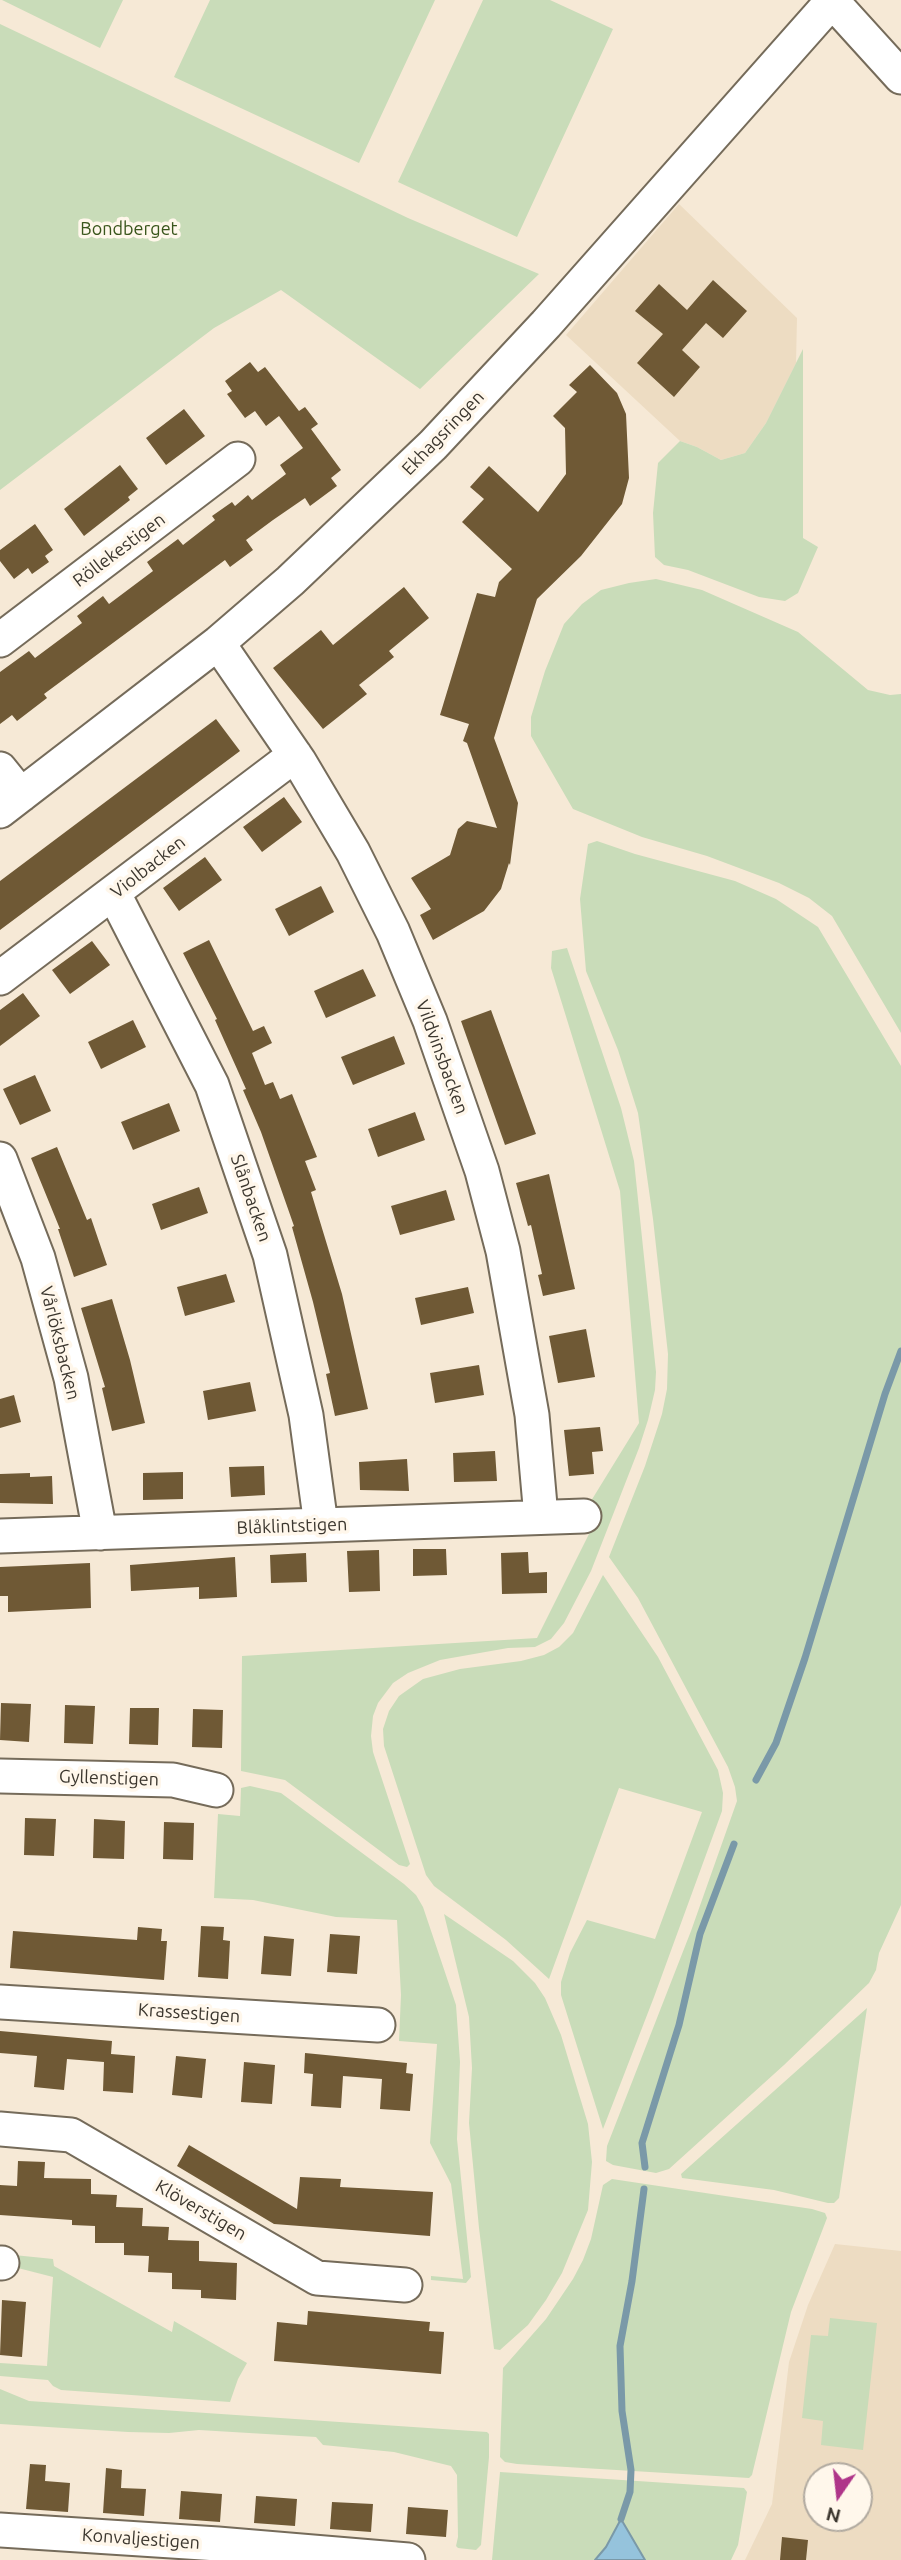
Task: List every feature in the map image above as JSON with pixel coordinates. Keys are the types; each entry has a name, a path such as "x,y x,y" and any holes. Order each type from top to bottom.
{"street":[{"path":"833,1 901,77"},
{"name":"Ekhagsringen","path":"10,803 218,643 359,517 442,436 555,314 833,1"},
{"name":"Röllekestigen","path":"0,640 238,459"},
{"name":"Vildvinsbacken","path":"218,643 295,755 354,852 393,932 430,1021 482,1171 503,1251 532,1415 541,1517"},
{"name":"Violbacken","path":"0,978 295,755"},
{"path":"0,769 10,803"},
{"name":"Slånbacken","path":"114,894 212,1085 270,1255 306,1415 321,1525"},
{"name":"Vårlöksbacken","path":"0,1159 38,1258 71,1378 100,1533"},
{"name":"Blåklintstigen","path":"0,1536 584,1516"},
{"name":"Gyllenstigen","path":"0,1776 173,1780 216,1790"},
{"name":"Krassestigen","path":"0,2002 378,2025"},
{"name":"Klöverstigen","path":"0,2129 71,2135 317,2278 405,2285"},
{"name":"Konvaljestigen","path":"0,2530 408,2560"}],"shaded area":[{"path":"679,204 797,318 796,363 766,423 745,453 721,460 680,441 566,335"},
{"path":"835,2244 901,2251 901,2560 745,2560 772,2504 789,2362 808,2305"}],"green space":[{"path":"2,0 123,0 100,48"},
{"path":"210,0 435,0 359,163 174,77"},
{"path":"483,0 550,0 613,29 517,237 398,182"},
{"name":"Bondberget","path":"0,24 408,218 539,274 420,389 281,290 214,328 0,490"},
{"path":"803,349 803,538 818,547 798,593 785,601 759,597 688,570 664,565 655,557 653,513 658,463 680,441 721,460 745,453 766,423"},
{"path":"656,579 702,590 798,632 868,690 890,695 901,694 901,1033 832,916 809,898 779,883 707,856 642,837 573,809 531,736 531,717 545,671 564,624 582,604 601,590"},
{"path":"597,841 735,881 776,899 818,927 901,1066 901,1905 879,1953 876,1970 869,1983 784,2065 669,2169 656,2173 613,2165 606,2161 607,2146 691,1931 737,1801 728,1767 638,1598 609,1557 645,1466 662,1414 667,1389 668,1354 638,1113 618,1050 586,971 580,899 588,844"},
{"path":"567,948 621,1108 634,1161 656,1372 655,1390 639,1448 591,1571 564,1623 551,1639 535,1647 508,1648 440,1660 408,1673 393,1683 378,1703 373,1716 373,1752 410,1864 407,1867 399,1865 285,1780 241,1771 242,1656 537,1638 591,1530 587,1501 591,1501 639,1423 620,1191 551,968 552,951"},
{"path":"603,1575 658,1657 718,1770 723,1793 722,1811 603,2129 561,1995 561,1982 570,1953 587,1920 655,1939 702,1812 619,1788 549,1979 506,1940 434,1886 426,1875 384,1746 383,1729 389,1711 399,1696 423,1679 460,1669 521,1661 544,1655 559,1647 573,1633"},
{"path":"250,1786 281,1793 404,1884 416,1895 423,1907 456,2005 460,2062 457,2139 471,2277 466,2283 431,2280 431,2276 463,2279 451,2184 430,2143 437,2044 399,2041 401,1995 397,1920 336,1917 253,1900 214,1898 218,1814 240,1816 241,1788"},
{"path":"444,1914 513,1961 535,1983 545,1998 561,2035 588,2124 592,2162 588,2210 562,2273 546,2300 528,2325 500,2350 494,2349 469,2123 472,2068 469,2017"},
{"path":"867,2008 839,2198 834,2203 774,2190 682,2178 681,2174"},
{"path":"612,2179 825,2213 827,2218 791,2312 752,2475 749,2478 517,2464 505,2462 500,2457 503,2368 546,2319 573,2279 591,2239 603,2185"},
{"path":"14,2255 53,2259 54,2266 172,2332 174,2321 247,2363 230,2402 61,2390 48,2380 0,2376 0,2363 47,2366 53,2277 14,2267"},
{"path":"830,2318 877,2323 863,2450 821,2445 823,2421 802,2418 811,2335 828,2336"},
{"path":"0,2389 29,2401 487,2432 489,2457 481,2545 476,2550 456,2546 457,2475 451,2466 394,2452 323,2445 316,2437 199,2430 169,2433 128,2432 0,2424"},
{"path":"500,2472 744,2488 747,2492 738,2545 731,2560 645,2560 621,2520 606,2547 595,2560 492,2560"}],"water":[{"path":"621,2519 645,2560 595,2560 606,2547"}],"building":[{"path":"713,280 747,311 723,338 706,323 682,350 700,367 674,397 637,363 663,334 635,311 659,284 687,310"},
{"path":"250,362 258,372 265,367 299,411 305,407 318,424 311,429 341,470 331,478 337,486 310,506 305,498 273,520 246,540 253,550 230,567 225,560 44,694 47,698 17,721 12,715 0,724 0,672 29,651 35,658 82,623 77,616 103,596 109,604 153,571 147,562 178,539 183,545 215,520 212,516 232,502 235,506 248,495 252,500 286,474 280,465 303,448 279,416 266,426 255,411 245,418 227,394 232,391 225,381"},
{"path":"590,365 617,393 626,414 629,478 622,504 581,556 537,599 494,738 518,803 510,865 509,863 501,889 484,911 433,940 420,915 431,909 411,878 450,855 458,829 467,821 497,828 467,743 463,741 469,724 440,715 477,593 495,597 499,582 512,569 462,522 484,499 470,487 489,466 538,512 566,474 565,428 553,416 577,392 569,385"},
{"path":"184,409 205,436 166,465 146,438"},
{"path":"120,465 138,489 128,497 130,500 84,536 64,509"},
{"path":"35,524 53,550 45,556 49,562 32,574 28,568 14,579 0,561 0,550"},
{"path":"404,587 429,618 389,651 394,657 359,685 367,694 323,729 273,668 321,630 333,645"},
{"path":"216,719 240,751 0,930 0,881"},
{"path":"284,797 302,822 262,852 243,827"},
{"path":"205,857 222,880 179,911 163,888"},
{"path":"321,886 334,912 289,936 275,909"},
{"path":"209,940 253,1031 264,1026 272,1043 252,1053 265,1085 273,1082 280,1099 292,1094 317,1157 305,1161 316,1190 311,1192 342,1294 368,1409 335,1416 326,1374 330,1373 292,1227 294,1226 261,1132 243,1090 246,1089 215,1020 217,1019 183,953"},
{"path":"92,941 110,965 70,994 52,970"},
{"path":"363,969 376,996 326,1018 314,991"},
{"path":"23,993 40,1016 0,1046 0,1010"},
{"path":"491,1010 536,1134 505,1145 461,1021"},
{"path":"133,1020 146,1047 101,1069 88,1042"},
{"path":"394,1036 405,1064 353,1085 341,1057"},
{"path":"35,1075 51,1111 20,1125 3,1089"},
{"path":"169,1103 180,1131 133,1150 121,1122"},
{"path":"415,1112 425,1140 378,1157 368,1129"},
{"path":"57,1147 87,1220 91,1218 107,1265 74,1277 60,1229 31,1158"},
{"path":"549,1174 575,1289 543,1296 538,1275 542,1274 531,1225 528,1226 516,1183"},
{"path":"199,1187 208,1213 161,1230 152,1204"},
{"path":"446,1190 455,1220 400,1235 391,1206"},
{"path":"226,1274 235,1302 185,1316 177,1287"},
{"path":"468,1287 474,1313 421,1325 415,1298"},
{"path":"112,1299 145,1423 112,1431 102,1388 105,1387 81,1308"},
{"path":"586,1329 595,1377 558,1383 549,1336"},
{"path":"479,1365 484,1395 435,1403 430,1373"},
{"path":"250,1382 256,1411 208,1420 203,1391"},
{"path":"14,1395 21,1422 0,1428 0,1399"},
{"path":"600,1427 603,1451 592,1452 594,1474 569,1476 564,1430"},
{"path":"495,1451 497,1481 454,1482 453,1453"},
{"path":"407,1459 409,1491 360,1490 359,1462"},
{"path":"264,1466 265,1495 231,1497 229,1467"},
{"path":"183,1472 183,1499 143,1500 143,1473"},
{"path":"30,1473 30,1477 52,1476 53,1504 0,1503 0,1474"},
{"path":"413,1549 446,1549 447,1575 413,1576"},
{"path":"379,1550 380,1591 349,1592 347,1551"},
{"path":"528,1552 529,1573 547,1572 547,1593 502,1594 501,1553"},
{"path":"306,1553 307,1582 271,1583 270,1555"},
{"path":"235,1557 237,1597 199,1599 199,1587 131,1591 130,1565"},
{"path":"90,1563 91,1608 8,1612 8,1596 0,1596 0,1567"},
{"path":"1,1703 31,1704 29,1742 0,1740"},
{"path":"65,1705 95,1706 93,1744 64,1743"},
{"path":"130,1708 159,1708 158,1745 129,1744"},
{"path":"193,1709 223,1710 222,1748 192,1747"},
{"path":"25,1818 56,1819 54,1856 24,1855"},
{"path":"94,1819 125,1821 124,1859 93,1858"},
{"path":"164,1822 194,1823 193,1860 163,1859"},
{"path":"201,1926 224,1927 223,1940 230,1941 228,1979 198,1977"},
{"path":"138,1927 162,1929 161,1941 167,1941 164,1980 10,1968 13,1931 137,1940"},
{"path":"330,1934 360,1936 357,1974 327,1972"},
{"path":"264,1936 294,1939 291,1976 261,1974"},
{"path":"0,2031 112,2041 111,2054 135,2056 133,2093 103,2091 104,2062 67,2059 64,2090 34,2087 37,2056 0,2053"},
{"path":"305,2053 407,2063 406,2073 413,2074 410,2111 380,2109 382,2079 343,2076 341,2108 311,2106 313,2074 304,2073"},
{"path":"176,2056 206,2059 202,2098 172,2095"},
{"path":"244,2062 275,2065 272,2104 241,2102"},
{"path":"189,2145 297,2209 300,2177 341,2179 340,2187 433,2192 430,2236 274,2224 177,2166"},
{"path":"18,2161 45,2162 44,2178 91,2179 91,2194 117,2195 116,2207 143,2208 142,2226 169,2227 168,2240 199,2241 199,2261 237,2263 236,2300 201,2298 201,2290 172,2289 172,2273 148,2272 149,2256 124,2255 124,2243 95,2243 95,2226 72,2225 72,2220 0,2215 0,2185 17,2186"},
{"path":"2,2300 26,2302 22,2357 0,2355"},
{"path":"308,2311 430,2322 429,2331 444,2332 441,2374 274,2361 277,2322 307,2325"},
{"path":"30,2464 46,2465 45,2481 70,2483 68,2512 26,2509"},
{"path":"106,2468 122,2470 121,2488 146,2489 144,2516 103,2513"},
{"path":"181,2491 222,2494 220,2522 179,2519"},
{"path":"256,2496 297,2499 295,2526 254,2523"},
{"path":"332,2502 373,2504 371,2532 330,2529"},
{"path":"408,2507 448,2510 446,2537 406,2534"},
{"path":"782,2537 808,2540 806,2560 780,2560"}],"waterway":[{"path":"756,1780 776,1743 805,1658 885,1394 901,1351"},
{"path":"645,2167 642,2143 679,2025 700,1934 734,1844"},
{"path":"621,2519 630,2492 631,2470 622,2411 620,2346 644,2189"}]}
